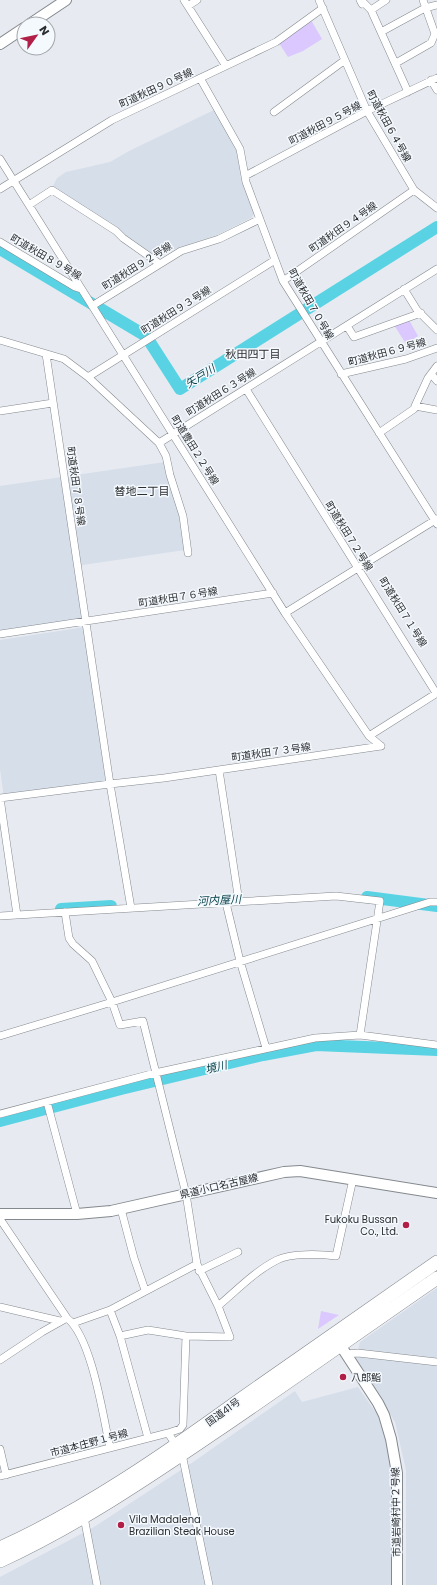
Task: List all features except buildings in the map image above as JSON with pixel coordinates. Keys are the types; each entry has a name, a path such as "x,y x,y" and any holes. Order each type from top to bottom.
{"highway":[{"name":"国道41号","path":"340,1345 437,1262"},
{"name":"国道41号","path":"0,1548 70,1512 121,1481 179,1450 340,1345 437,1278"},
{"name":"国道41号","path":"0,1560 42,1540 84,1517 131,1488 179,1450"}],"main road":[{"path":"42,16 66,0"},
{"path":"0,44 16,33"},
{"name":"県道小口名古屋線","path":"0,1214 77,1214 121,1209 284,1172 313,1172 437,1193"},
{"name":"市道岩崎村中２号線","path":"340,1345 378,1403 384,1415 391,1439 397,1473 397,1585"}],"street":[{"path":"197,0 186,3 226,66"},
{"name":"町道秋田６４号線","path":"319,0 367,112 414,190 437,208"},
{"path":"360,0 362,4 364,3 371,10 408,92"},
{"path":"371,10 386,0"},
{"path":"396,63 431,43 436,33 423,0"},
{"path":"381,32 427,8 437,5"},
{"name":"町道秋田９０号線","path":"0,189 112,120 276,42 323,8"},
{"path":"274,112 345,60"},
{"name":"町道秋田７０号線","path":"200,78 240,149 245,176 283,281 436,521"},
{"path":"434,79 437,90"},
{"name":"町道秋田９５号線","path":"245,176 367,112 434,79"},
{"name":"町道豊田２２号線","path":"0,159 285,613 369,736 381,746"},
{"path":"29,205 52,190 116,231 123,238 160,264"},
{"name":"町道秋田９４号線","path":"283,281 414,190"},
{"name":"町道秋田９２号線","path":"92,306 181,251 219,239 260,219"},
{"name":"町道秋田８９号線","path":"0,242 75,287 81,289"},
{"name":"町道秋田９３号線","path":"88,377 275,260"},
{"name":"町道秋田６３号線","path":"159,443 437,269"},
{"path":"404,289 421,313 437,330"},
{"path":"347,326 354,337 421,313"},
{"path":"0,340 64,359 88,377 159,443 166,456 170,475 183,516 188,553"},
{"name":"町道秋田６９号線","path":"341,374 406,359 437,348"},
{"name":"町道秋田７８号線","path":"46,354 110,784 131,908"},
{"path":"379,433 414,408 431,374 437,366"},
{"path":"431,374 437,381"},
{"name":"町道秋田７１号線","path":"247,388 437,691"},
{"path":"0,411 53,403"},
{"path":"415,406 437,410"},
{"path":"285,613 359,566 436,521"},
{"name":"町道秋田７６号線","path":"0,634 273,593"},
{"path":"369,736 437,691"},
{"name":"町道秋田７３号線","path":"0,798 164,778 381,746"},
{"path":"219,770 239,902"},
{"path":"0,798 17,915"},
{"path":"0,916 336,896 380,901 360,1035"},
{"path":"0,1036 430,902 437,902"},
{"path":"226,903 240,961 266,1048"},
{"path":"65,912 69,938 92,961 112,1002 120,1026 143,1021 186,1194 198,1267 218,1306 230,1337 186,1336 148,1330 120,1336"},
{"path":"0,1114 155,1074 315,1038 360,1035 437,1044"},
{"path":"47,1102 77,1214"},
{"path":"218,1306 258,1272 278,1259 296,1256 336,1256 353,1179"},
{"path":"121,1209 134,1258 145,1290"},
{"path":"0,1218 63,1320"},
{"path":"0,1307 73,1323 110,1310 145,1290 198,1267 238,1252"},
{"path":"110,1310 120,1336 148,1438"},
{"path":"0,1360 63,1320"},
{"path":"73,1323 84,1344 98,1389 110,1448"},
{"path":"186,1336 183,1425 180,1429 168,1433 179,1450 209,1585"},
{"path":"340,1345 358,1353 437,1362"},
{"name":"市道本庄野１号線","path":"3,1476 168,1433"},
{"path":"0,1449 3,1476"},
{"path":"84,1517 97,1585"}],"shaded area":[{"path":"311,20 322,39 303,51 288,57 279,43"},
{"path":"214,110 237,152 241,179 255,212 251,218 217,235 172,250 155,258 51,187 57,178 66,172 110,162 129,151"},
{"path":"409,320 418,336 406,344 394,325"},
{"path":"165,462 178,509 185,550 76,566 84,619 0,631 0,486"},
{"path":"85,627 108,783 4,798 0,769 0,640"},
{"path":"437,1288 437,1585 406,1585 406,1470 395,1422 356,1358 360,1342"},
{"path":"321,1311 339,1315 318,1329"},
{"path":"358,1387 379,1417 390,1443 394,1479 392,1585 0,1585 0,1577 94,1527 193,1462 295,1391 302,1402"}],"waterway":[{"name":"矢戸川","path":"0,249 146,336 180,389 437,227"},
{"name":"河内屋川","path":"367,897 437,906"},
{"name":"河内屋川","path":"61,909 111,906"},
{"name":"境川","path":"0,1121 121,1089 263,1055 316,1045 437,1050"}],"place":[{"name":"Fukoku Bussan Co., Ltd.","path":"406,1225"},
{"name":"八郎鮨","path":"343,1377"},
{"name":"Vila Madalena Brazilian Steak House","path":"121,1525"}],"district":[{"name":"秋田四丁目","path":"253,354"},
{"name":"替地二丁目","path":"142,491"}]}
